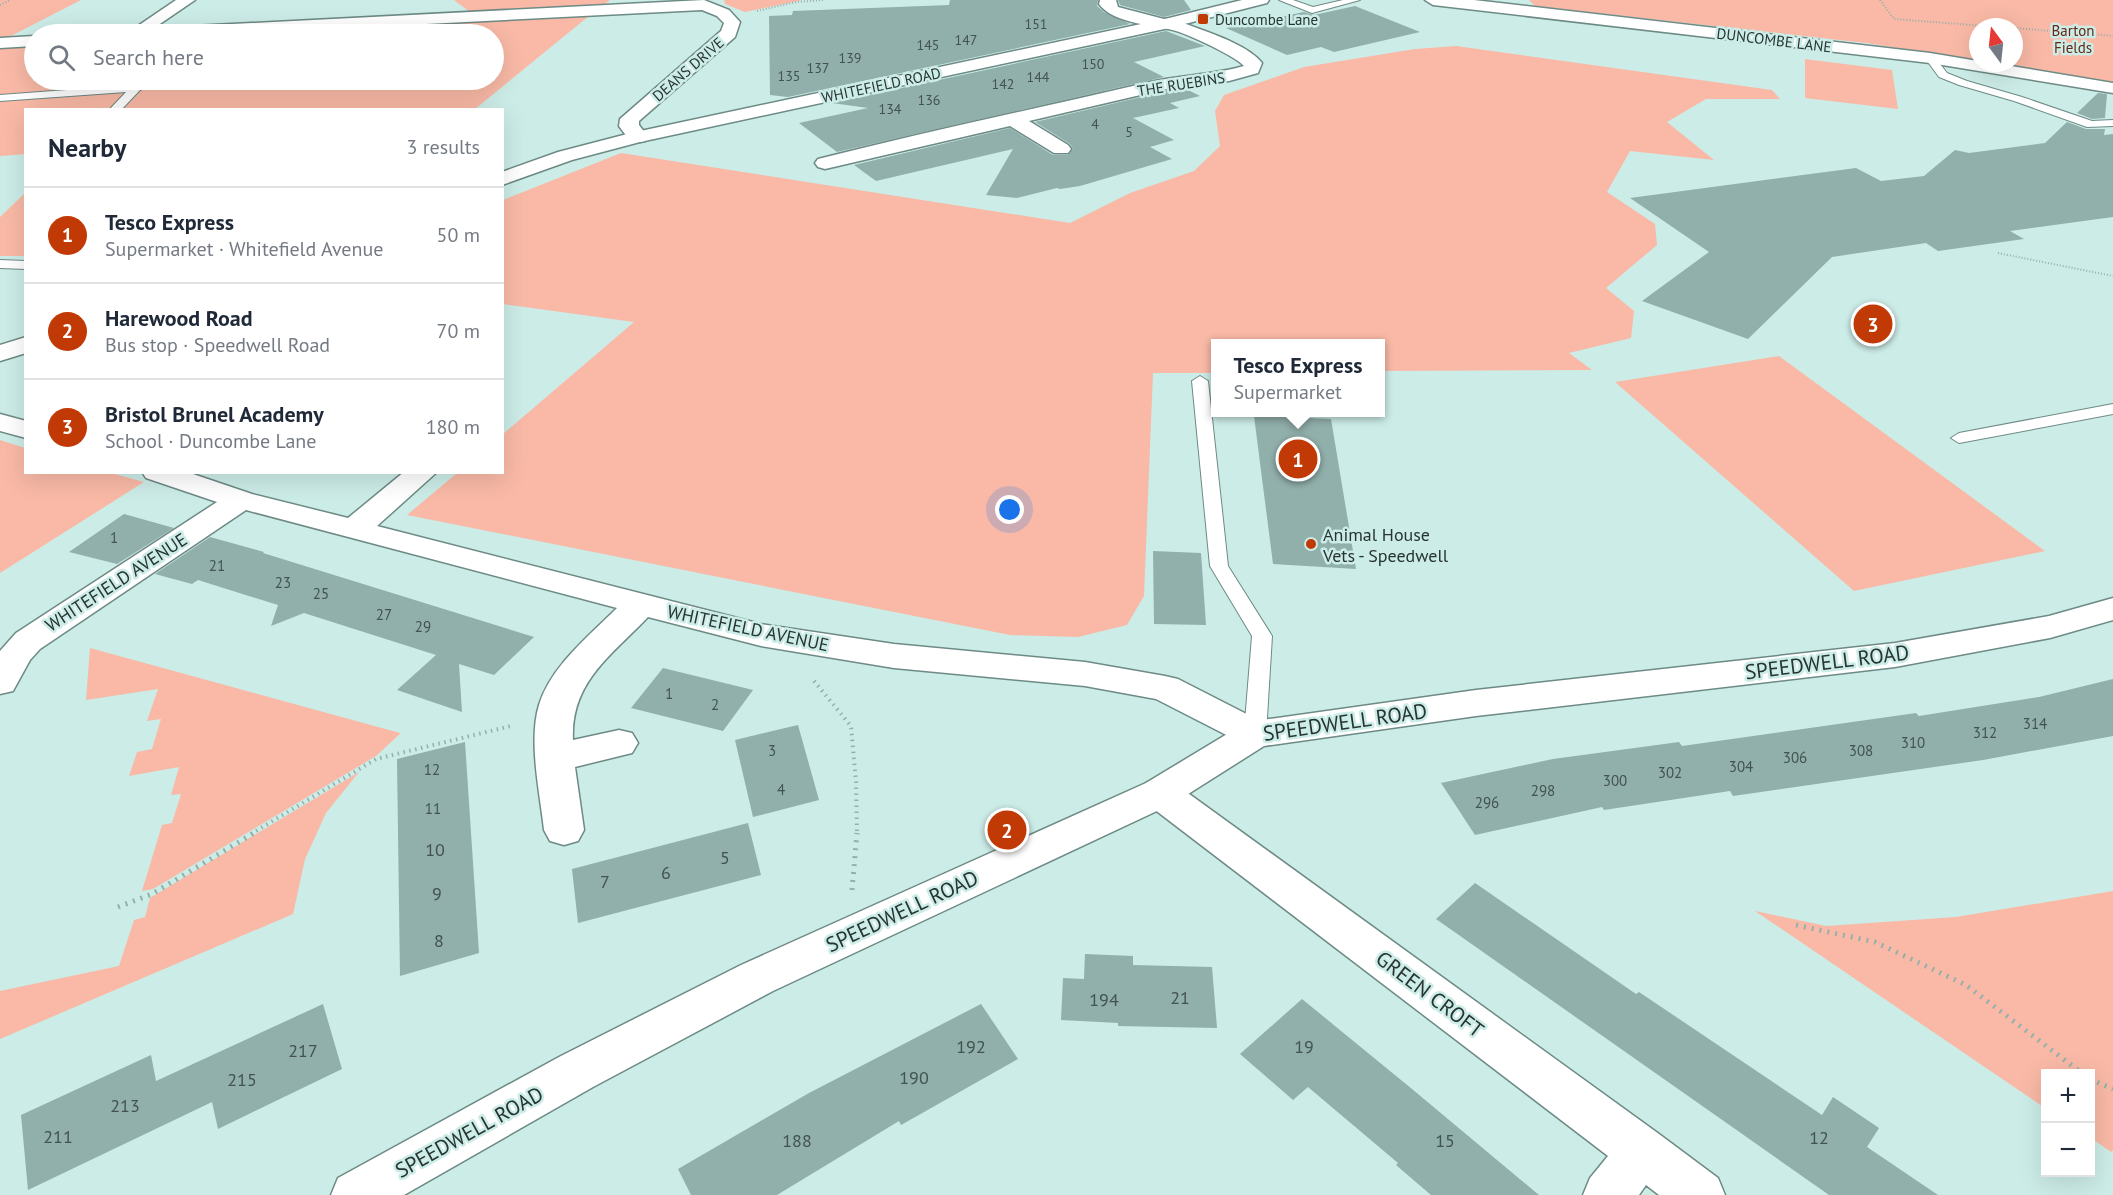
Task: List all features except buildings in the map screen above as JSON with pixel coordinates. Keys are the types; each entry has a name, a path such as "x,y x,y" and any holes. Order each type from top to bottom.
{"street":[{"path":"149,24 187,0"},
{"path":"1108,0 1107,4 1112,10 1166,23"},
{"name":"WHITEFIELD ROAD","path":"504,178 565,156 638,137 1166,23 1261,0"},
{"name":"DUNCOMBE LANE","path":"1433,0 1930,58 2113,88"},
{"path":"359,24 707,2"},
{"name":"DEANS DRIVE","path":"638,137 629,126 630,119 729,33 732,22 707,2"},
{"name":"THE RUEBINS","path":"825,163 1179,81 1229,76 1252,69 1253,63 1235,51 1166,23"},
{"path":"0,43 24,42"},
{"path":"1012,119 1061,149"},
{"path":"0,353 24,346"},
{"name":"WHITEFIELD AVENUE","path":"162,474 241,500 761,635 894,656 1085,674 1165,688 1255,734"},
{"path":"353,530 421,474"},
{"name":"WHITEFIELD AVENUE","path":"1,678 16,653 28,641 241,500"},
{"path":"564,830 557,758 555,716 557,704 568,682 640,605"},
{"name":"SPEEDWELL ROAD","path":"356,1195 576,1072 757,978 1160,793 1255,734 1476,703 1884,656 2050,627 2113,609"},
{"path":"557,758 619,743"},
{"name":"GREEN CROFT","path":"1160,793 1700,1195"},
{"path":"1608,1195 1642,1151"}],"lane":[{"path":"1284,0 1312,10 1355,0"},
{"path":"1930,58 1944,75 1962,83 2028,102 2091,125 2113,123"},
{"path":"0,98 109,90"},
{"path":"116,108 134,90"},
{"path":"0,264 24,265"},
{"path":"1200,381 1219,566 1262,636 1255,734"},
{"path":"1959,438 2113,409"}],"path":[{"path":"0,5 10,0"},
{"path":"732,22 765,8 824,0"},
{"path":"1880,0 1894,19 1969,25"},
{"path":"2023,29 2113,36"},
{"path":"1998,253 2113,276"},
{"path":"761,635 792,659 825,692 851,726 856,782 857,835 849,936"},
{"path":"118,907 152,894 376,759 555,716"},
{"path":"1796,925 1875,942 1966,985 2075,1069"},
{"path":"2095,1080 2113,1089"}],"green space":[{"path":"0,0 81,0 34,24 24,24 24,29 0,40"},
{"path":"454,0 610,0 605,4 470,12"},
{"path":"724,0 803,0 745,12 725,4"},
{"name":"Barton Fields","path":"1529,0 2113,0 2113,83 2023,68 2023,18 1969,18 1969,60 1866,43 1535,6"},
{"path":"569,13 587,13 589,16 504,85 504,24 383,24"},
{"path":"24,46 24,90 498,90 476,108 24,108 24,154 0,156 0,48"},
{"path":"1456,46 1772,90 1780,99 1706,99 1667,122 1714,160 1630,151 1607,192 1655,224 1657,245 1606,288 1634,311 1631,338 1569,353 1592,370 1385,371 1385,339 1211,339 1211,373 1153,373 1144,596 1127,625 1078,637 1010,635 407,515 456,474 504,474 504,433 634,322 504,304 504,200 621,153 1070,223 1130,193 1194,171 1220,146 1215,111 1224,95 1304,67 1415,49"},
{"path":"1805,59 1892,70 1898,109 1805,98"},
{"path":"24,194 24,256 0,256 0,217"},
{"path":"1779,356 2045,551 1854,591 1615,382"},
{"path":"0,440 24,448 24,474 115,474 144,482 0,573"},
{"path":"90,648 401,733 376,756 153,889 142,891 162,825 172,823 181,794 171,795 179,767 129,776 137,752 152,749 161,719 147,721 158,689 86,700"},
{"path":"359,772 326,813 305,859 293,914 0,1039 0,991 119,966 134,920 145,917 150,898"},
{"path":"2113,891 2113,1150 2111,1152 2095,1141 2095,1069 2041,1069 2041,1105 1755,911 1826,926 1956,917"}],"place":[{"name":"Duncombe Lane","path":"1203,19"},
{"name":"Bristol Brunel Academy","path":"1873,324"},
{"name":"Tesco Express","path":"1298,459"},
{"name":"Animal House Vets - Speedwell","path":"1311,544"},
{"name":"Harewood Road","path":"1007,830"}]}
